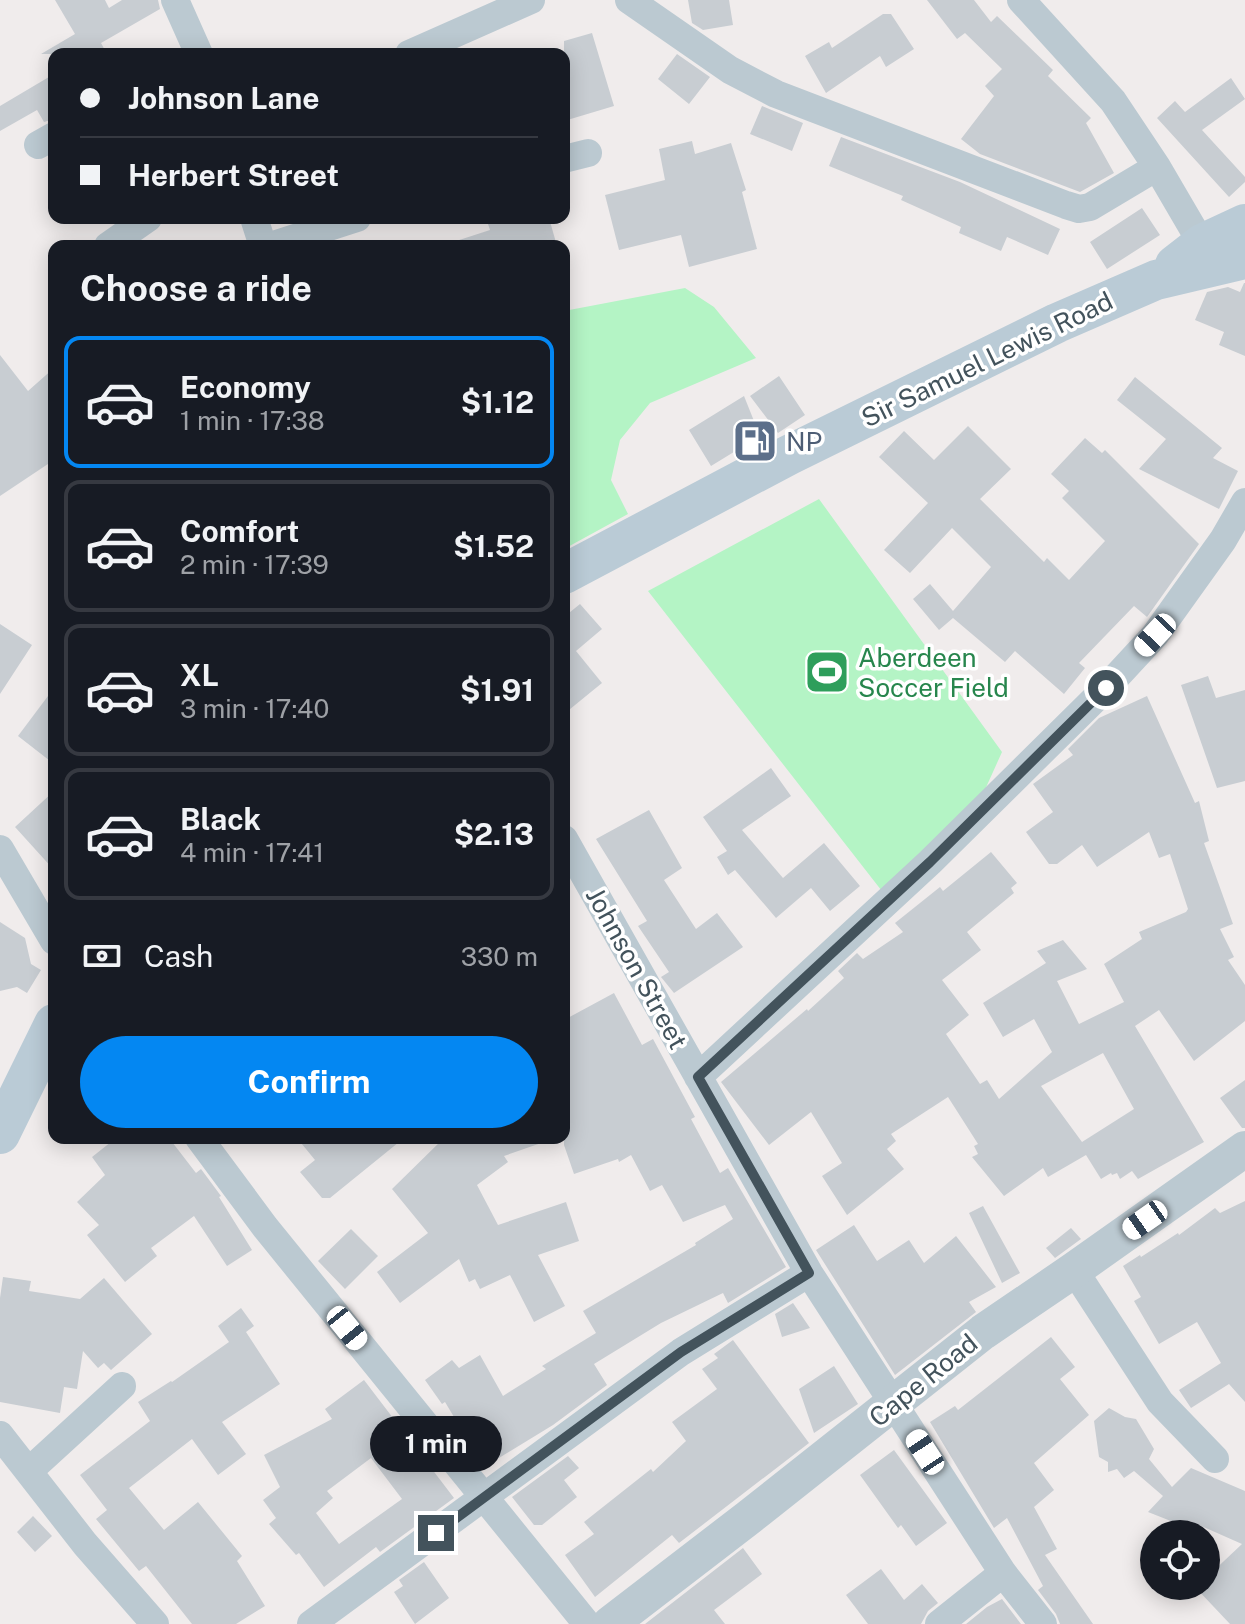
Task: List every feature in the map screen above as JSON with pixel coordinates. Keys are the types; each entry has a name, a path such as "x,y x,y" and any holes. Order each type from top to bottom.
{"main road":[{"path":"1156,280 1202,244 1245,224"},
{"path":"1156,280 1245,259"},
{"name":"Sir Samuel Lewis Road","path":"570,571 789,455 1057,323 1156,280"},
{"path":"0,1134 48,1036"}],"street":[{"path":"175,0 196,48"},
{"path":"423,48 531,0"},
{"path":"629,0 730,70 776,94 1079,209 1090,207 1157,167"},
{"path":"1021,0 1113,101 1157,167 1202,244"},
{"path":"117,240 139,224"},
{"path":"289,240 338,224"},
{"path":"698,1077 930,862 1106,688 1155,635 1223,540 1245,502"},
{"path":"0,849 48,931"},
{"name":"Johnson Street","path":"570,850 809,1273 1003,1573 1043,1624"},
{"path":"203,1144 265,1227 587,1624"},
{"name":"Cape Road","path":"610,1624 983,1332 1245,1149"},
{"path":"1074,1270 1160,1402 1215,1459"},
{"path":"311,1624 681,1352 809,1273"},
{"path":"29,1471 122,1386"},
{"path":"0,1435 85,1544 155,1624"},
{"path":"939,1624 1003,1573"}],"green space":[{"path":"685,288 714,307 756,358 650,403 620,440 611,480 628,514 570,546 570,310"},
{"name":"Aberdeen Soccer Field","path":"819,499 1002,752 974,814 885,895 648,591"}],"building":[{"path":"55,0 105,0 109,8 122,0 158,0 160,9 101,43 104,48 51,48 75,34"},
{"path":"688,0 729,0 733,25 703,30 692,23"},
{"path":"927,0 974,0 991,22 997,16 1053,70 1048,76 1091,118 1086,123 1114,173 1080,192 980,154 961,139 994,96 985,86 1002,69 965,33 957,39"},
{"path":"883,14 891,14 914,49 886,67 880,56 826,93 805,56 829,42 832,48"},
{"path":"592,33 614,106 570,119 570,48 564,48 564,41"},
{"path":"677,54 710,77 689,104 658,79"},
{"path":"48,78 48,121 44,122 37,110 0,131 0,106"},
{"path":"1231,78 1245,99 1202,130 1245,177 1245,182 1229,197 1157,118 1175,101 1185,112"},
{"path":"762,106 803,123 792,151 750,134"},
{"path":"841,137 960,182 1060,229 1048,255 1007,237 1001,251 959,233 961,227 901,200 903,196 829,166"},
{"path":"692,141 695,154 731,143 746,190 742,192 757,249 689,267 681,235 619,250 605,195 665,180 659,149"},
{"path":"1142,208 1160,235 1107,269 1090,242"},
{"path":"488,224 551,224 555,240 459,240 490,230"},
{"path":"1244,283 1245,356 1219,345 1224,332 1195,320 1207,292 1228,287 1240,292"},
{"path":"0,355 28,391 48,373 48,464 0,496"},
{"path":"779,376 805,415 778,433 750,396"},
{"path":"1135,377 1222,448 1213,458 1238,471 1219,509 1139,469 1166,439 1117,400"},
{"path":"744,396 760,436 711,466 689,430"},
{"path":"968,426 1011,469 980,499 1044,562 1047,558 1069,580 1105,541 1062,498 1069,491 1051,474 1085,438 1102,453 1105,450 1199,544 1147,617 1134,606 1079,663 1085,668 1064,694 1015,651 1005,662 953,618 939,630 913,599 930,584 953,611 991,567 952,528 910,573 884,550 928,503 879,457 904,431 934,460"},
{"path":"580,604 602,629 576,651 602,683 570,709 570,612"},
{"path":"0,624 32,645 0,694"},
{"path":"1208,676 1216,698 1245,690 1245,781 1217,788 1181,685"},
{"path":"48,696 48,759 18,736"},
{"path":"1147,696 1195,803 1199,801 1209,841 1204,843 1233,924 1220,929 1234,957 1228,960 1245,985 1245,1021 1194,1061 1159,1010 1135,1026 1204,1142 1138,1179 1132,1171 1120,1179 1117,1173 1111,1173 1101,1179 1086,1155 1048,1177 1043,1168 1004,1196 972,1157 978,1154 974,1146 978,1144 948,1097 891,1134 896,1141 887,1149 904,1169 847,1215 822,1176 842,1163 811,1112 769,1145 721,1082 844,978 838,971 857,953 863,959 903,932 895,923 940,887 943,891 991,852 1017,883 1011,888 1014,893 967,932 981,950 942,980 969,1015 946,1034 980,1084 987,1080 999,1099 1052,1052 1034,1019 1003,1037 983,1003 1046,963 1037,951 1063,940 1087,969 1057,981 1079,1024 1124,1002 1104,964 1142,939 1139,932 1188,909 1170,854 1159,858 1149,832 1097,867 1082,845 1057,864 1049,864 1026,832 1053,812 1033,784 1073,755 1068,749 1099,718","holes":["1103,1053 1134,1109 1082,1142 1041,1086"]},
{"path":"771,768 791,796 742,830 783,878 824,843 860,886 830,911 811,888 776,918 735,870 728,875 717,857 727,851 703,817"},
{"path":"48,797 48,863 15,827"},
{"path":"649,810 682,868 664,880 696,929 717,913 743,947 674,993 661,977 669,972 638,926 647,921 596,839"},
{"path":"0,922 25,938 31,964 41,970 27,993 17,987 0,991"},
{"path":"614,993 642,1045 653,1039 695,1117 691,1119 720,1173 728,1168 786,1267 728,1303 723,1293 661,1323 594,1364 607,1385 553,1425 484,1467 445,1402 442,1404 425,1380 452,1360 459,1368 480,1355 503,1396 546,1369 542,1366 596,1333 583,1311 696,1245 733,1219 725,1205 683,1222 662,1185 650,1191 631,1155 619,1162 618,1159 574,1174 564,1145 570,1144 570,1017"},
{"path":"1245,1080 1245,1128 1242,1128 1220,1098"},
{"path":"108,1144 174,1144 196,1173 201,1169 221,1196 252,1250 227,1266 194,1216 151,1248 157,1256 125,1282 87,1235 99,1225 77,1202 105,1175 92,1157"},
{"path":"302,1144 397,1144 330,1198 322,1198 300,1172 315,1160"},
{"path":"438,1144 538,1144 504,1156 508,1162 477,1185 498,1225 566,1202 579,1241 538,1255 565,1306 534,1322 510,1275 480,1289 475,1279 469,1282 459,1259 400,1303 377,1272 428,1233 392,1189"},
{"path":"1245,1201 1245,1402 1229,1384 1191,1408 1179,1390 1221,1363 1197,1322 1159,1344 1134,1301 1141,1297 1123,1266 1179,1235 1215,1208 1220,1213"},
{"path":"983,1206 1020,1273 1002,1283 969,1213"},
{"path":"854,1225 877,1261 909,1240 924,1263 956,1236 996,1287 969,1302 976,1312 895,1375 816,1250"},
{"path":"1071,1228 1081,1239 1055,1258 1046,1248"},
{"path":"351,1229 378,1256 345,1289 318,1261"},
{"path":"3,1277 31,1281 29,1291 80,1299 104,1278 152,1334 111,1370 104,1363 98,1368 83,1351 77,1389 64,1387 60,1413 0,1402 0,1298"},
{"path":"793,1303 810,1328 782,1337 775,1314"},
{"path":"241,1308 254,1326 246,1332 280,1384 222,1422 246,1454 218,1475 192,1439 129,1488 164,1530 198,1502 242,1556 237,1561 265,1606 236,1624 192,1624 146,1566 139,1571 96,1519 107,1510 80,1475 150,1421 138,1402 229,1342 218,1326"},
{"path":"1051,1337 1075,1367 1060,1379 1089,1415 1034,1463 1054,1490 1034,1507 1057,1549 1045,1555 1093,1624 1060,1624 1038,1590 1043,1586 1007,1518 994,1528 930,1422 955,1406 958,1410"},
{"path":"733,1340 809,1443 679,1543 672,1535 595,1597 565,1555 594,1534 584,1522 651,1469 653,1472 686,1441 672,1422 717,1389 702,1369 718,1358 714,1354"},
{"path":"834,1366 858,1404 814,1433 799,1389"},
{"path":"364,1380 454,1498 380,1552 376,1547 324,1587 299,1553 296,1555 269,1524 276,1518 263,1500 280,1487 264,1455 332,1419 325,1409","holes":["371,1458 402,1499 339,1544 316,1513 333,1498 327,1491"]},
{"path":"1109,1408 1136,1419 1154,1449 1149,1459 1172,1487 1191,1468 1245,1491 1245,1624 1230,1624 1207,1600 1220,1600 1220,1565 1242,1544 1220,1534 1220,1520 1168,1520 1148,1512 1163,1496 1134,1471 1124,1478 1117,1469 1108,1472 1108,1462 1099,1457 1094,1421"},
{"path":"894,1450 947,1523 916,1546 901,1525 898,1528 860,1475"},
{"path":"568,1456 579,1468 564,1480 577,1497 542,1525 534,1525 512,1497"},
{"path":"33,1516 52,1536 35,1552 17,1532"},
{"path":"743,1548 762,1574 714,1610 725,1624 645,1624"},
{"path":"424,1562 449,1598 415,1624 394,1592 403,1586 399,1580"},
{"path":"881,1569 904,1600 922,1584 938,1603 928,1611 921,1624 868,1624 846,1595"},
{"path":"1002,1599 1021,1624 966,1624 987,1607"}],"place":[{"name":"NP","path":"755,441"},
{"name":"Aberdeen Soccer Field","path":"827,672"}],"route":[{"path":"436,1533 681,1352 809,1273 698,1077 930,862 1106,688"}]}
